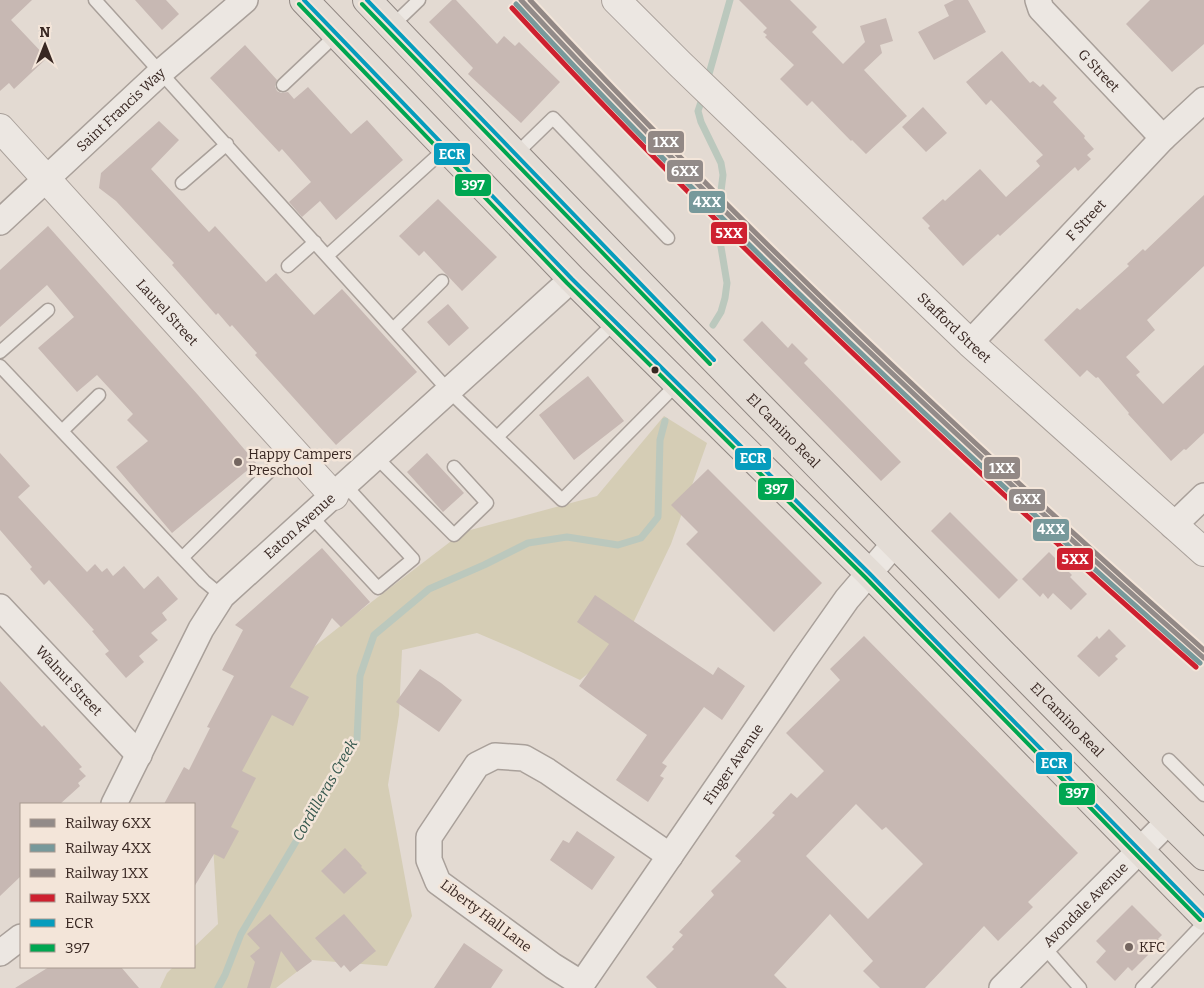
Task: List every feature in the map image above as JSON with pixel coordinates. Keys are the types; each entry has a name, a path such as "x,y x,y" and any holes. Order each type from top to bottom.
{"main road":[{"path":"304,0 572,279 870,574 1204,916"},
{"name":"El Camino Real","path":"367,0 515,155 895,544 1168,822 1204,856"}],"street":[{"name":"Saint Francis Way","path":"0,222 161,72 245,0"},
{"name":"Stafford Street","path":"616,0 970,343 1204,552"},
{"name":"G Street","path":"1038,0 1041,9 1162,138"},
{"name":"F Street","path":"970,343 1162,138 1204,100"},
{"name":"Laurel Street","path":"0,128 45,180 292,449 339,490"},
{"name":"Eaton Avenue","path":"115,803 201,629 222,596 572,279"},
{"path":"1173,526 1204,496"},
{"name":"Finger Avenue","path":"580,986 776,704 847,598 895,544"},
{"name":"Walnut Street","path":"0,607 139,755"},
{"name":"Liberty Hall Lane","path":"580,986 438,882 429,860 429,837 477,765 495,756 524,758 547,771 670,856"},
{"name":"Avondale Avenue","path":"1002,988 1168,822"},
{"path":"0,953 20,938"}],"lane":[{"path":"95,0 449,391 562,500 677,384"},
{"path":"392,26 419,0"},
{"path":"283,85 337,34"},
{"path":"515,155 553,118 668,238"},
{"path":"182,183 227,144"},
{"path":"327,256 446,148"},
{"path":"288,266 315,242"},
{"path":"393,329 442,281"},
{"path":"0,352 48,310"},
{"path":"496,437 615,322"},
{"path":"0,366 204,581 222,596"},
{"path":"62,432 99,395"},
{"path":"182,558 292,449"},
{"path":"376,457 454,535 487,503 454,467"},
{"path":"311,516 378,588 413,559 339,490"},
{"path":"1169,760 1204,795"},
{"path":"1142,988 1204,923"},
{"path":"1044,947 1080,988"}],"shaded area":[{"path":"664,416 707,443 671,544 622,646 580,680 477,633 402,650 399,715 388,785 412,916 387,966 312,960 276,988 160,988 167,973 172,968 195,968 195,946 218,924 213,845 238,707 463,532 597,496"}],"building":[{"path":"0,0 32,0 11,20 47,58 14,89 9,83 0,91"},
{"path":"135,0 166,0 179,14 162,30"},
{"path":"452,0 456,0 497,44 504,36 515,46 519,42 560,82 521,123 468,74 473,68 429,22"},
{"path":"739,0 790,0 817,27 812,32 843,64 865,42 860,26 886,18 893,41 880,45 882,53 864,70 907,116 866,154 812,101 807,106 780,79 794,65 765,37 767,35 763,32 767,28"},
{"path":"954,0 968,0 986,32 934,60 918,32 949,16 944,5"},
{"path":"1150,0 1204,0 1204,44 1172,72 1126,24"},
{"path":"245,45 277,80 275,86 277,91 281,93 288,92 294,99 308,87 351,134 367,120 403,160 336,220 320,201 302,217 289,202 311,182 282,149 279,152 210,78"},
{"path":"1002,51 1030,83 1033,81 1040,87 1043,84 1057,98 1053,102 1085,136 1084,138 1094,149 1087,155 1091,159 1078,171 1075,167 1000,236 998,234 963,266 928,228 930,226 922,218 943,199 945,201 980,169 1006,197 1040,166 1036,161 1043,155 991,100 986,105 966,82"},
{"path":"923,107 947,133 926,152 902,127"},
{"path":"159,121 179,140 151,169 209,232 215,226 266,282 276,273 314,315 342,289 417,372 336,445 255,355 257,353 232,325 230,327 218,313 216,315 172,265 174,263 116,201 99,188 101,173"},
{"path":"1204,195 1204,266 1147,320 1155,330 1126,357 1140,372 1136,375 1163,404 1204,365 1204,433 1171,461 1128,414 1098,377 1096,378 1087,370 1080,377 1044,340 1077,308 1080,310 1129,266 1127,264 1143,249 1145,251"},
{"path":"438,199 497,257 462,291 424,251 419,256 399,236"},
{"path":"48,226 256,463 172,533 116,467 148,441 127,420 133,414 97,375 77,392 38,348 74,317 47,285 0,327 0,270"},
{"path":"448,304 469,328 449,346 427,322"},
{"path":"762,321 788,348 792,343 808,359 804,363 901,462 881,481 743,340"},
{"path":"588,376 624,421 574,460 539,415"},
{"path":"0,453 30,486 18,497 87,572 95,564 102,572 107,568 113,576 124,566 144,589 158,576 178,599 162,613 167,620 151,633 158,640 139,656 144,662 126,678 105,654 109,651 92,631 94,630 49,580 44,585 30,569 32,567 0,530"},
{"path":"427,453 464,493 443,512 407,472"},
{"path":"708,469 822,583 774,632 686,544 698,532 671,505"},
{"path":"950,512 1018,580 999,599 931,531"},
{"path":"322,548 370,602 341,627 332,618 290,687 309,697 293,726 272,715 242,771 256,778 231,827 239,831 224,859 214,854 195,885 195,803 165,803 184,767 189,770 210,728 207,727 234,676 222,670 243,630 235,625"},
{"path":"1049,552 1072,575 1070,577 1087,594 1071,610 1053,593 1048,599 1043,593 1040,597 1022,579"},
{"path":"595,595 713,675 718,667 745,686 722,720 704,707 662,763 667,766 660,776 664,778 648,802 616,780 647,735 579,686 609,644 577,622"},
{"path":"1109,629 1126,646 1115,656 1118,659 1099,677 1077,656 1097,636 1099,639"},
{"path":"864,636 1078,853 1028,902 1033,907 998,941 984,926 925,988 880,988 863,971 873,961 830,914 774,975 787,988 657,988 646,977 674,949 672,947 683,935 679,932 714,895 711,891 741,861 735,856 775,815 772,813 791,793 797,798 824,771 786,733 840,680 830,669","holes":["856,804 882,830 886,827 923,864 868,919 806,856"]},
{"path":"420,669 462,700 439,732 396,702"},
{"path":"0,681 42,727 44,725 82,767 79,769 86,776 78,783 80,786 61,803 20,803 20,877 0,896"},
{"path":"577,831 615,857 592,890 550,860 563,840 569,843"},
{"path":"345,848 367,873 344,894 321,871"},
{"name":"KFC","path":"1132,905 1162,935 1158,939 1161,942 1132,971 1128,967 1115,981 1096,962 1106,951 1096,941"},
{"path":"270,914 312,961 297,972 281,951 270,988 247,988 255,962 250,956 260,948 247,934"},
{"path":"344,914 376,951 350,972 344,965 341,968 315,938"},
{"path":"464,943 503,970 491,988 434,988"},
{"path":"47,968 122,968 139,988 15,988"}],"waterway":[{"name":"Cordilleras Creek","path":"707,81 730,0"},
{"name":"Cordilleras Creek","path":"703,96 698,111 701,122 721,163 723,175 717,223 727,283 721,312 713,325"},
{"name":"Cordilleras Creek","path":"218,988 241,934 357,739 360,676 374,635 429,589 528,543 567,537 618,545 641,538 658,517 660,440 665,421"}],"rail line":[{"name":"6XX","path":"521,0 685,171 854,338 1028,500 1204,658"},
{"name":"1XX","path":"530,0 610,85 775,252 944,414 1204,650"},
{"name":"4XX","path":"516,4 597,91 764,260 1023,505 1200,663"},
{"name":"5XX","path":"512,8 676,180 845,346 1019,509 1196,667"}],"transit line":[{"name":"ECR","path":"304,0 572,279 870,574 1204,916"},
{"name":"ECR","path":"367,0 714,360"},
{"name":"397","path":"299,4 567,283 866,578 1200,920"},
{"name":"397","path":"362,4 710,364"}],"place":[{"name":"Happy Campers Preschool","path":"238,462"},
{"name":"KFC","path":"1129,947"}]}
